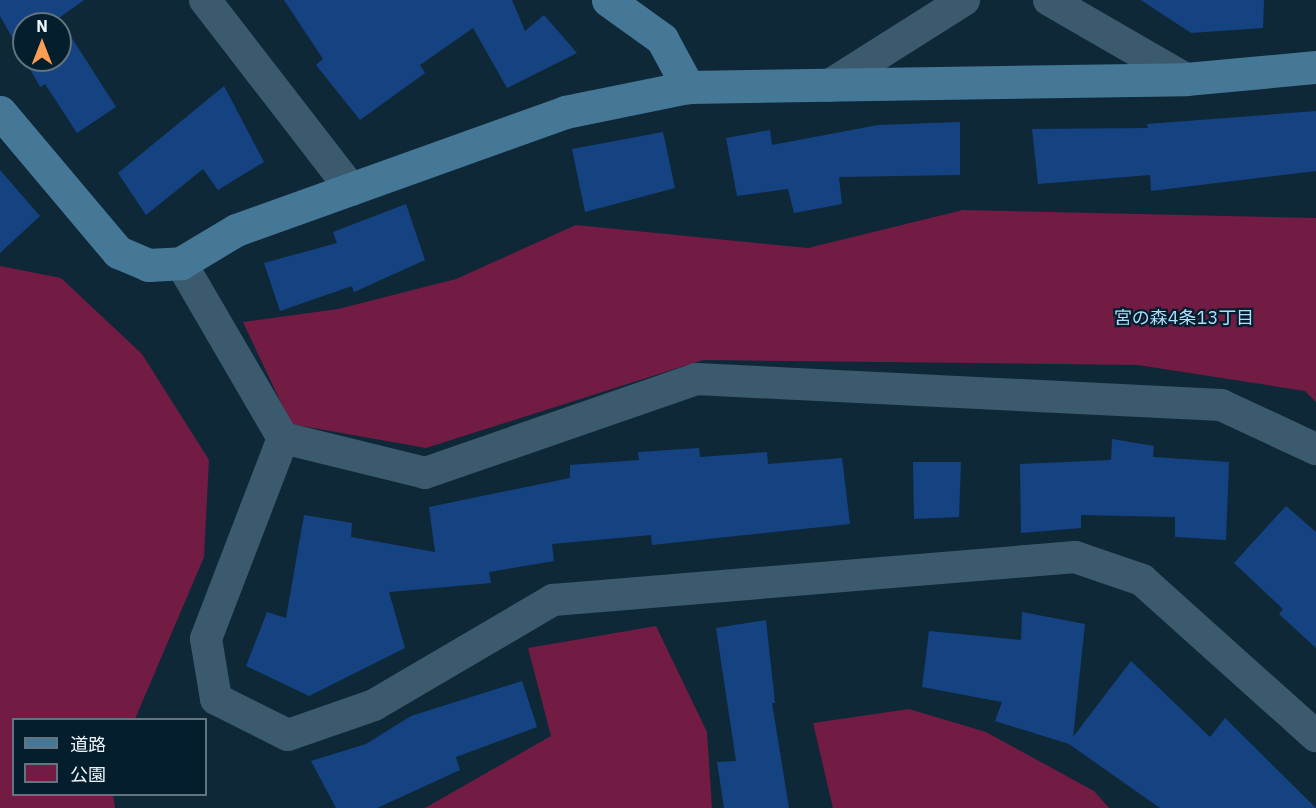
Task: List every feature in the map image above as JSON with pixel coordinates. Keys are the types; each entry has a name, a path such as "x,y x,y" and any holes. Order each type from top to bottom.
{"street":[{"path":"205,0 352,190"},
{"path":"608,0 662,39 688,87"},
{"path":"828,86 964,0"},
{"path":"1049,0 1186,79"},
{"path":"0,112 118,252 148,265 181,263 236,230 565,112 688,87 1186,79 1316,66"},
{"path":"181,263 283,438 425,473 696,379 1221,405 1316,449"},
{"path":"283,438 206,639 216,699 288,735 374,705 553,600 1075,557 1142,580 1316,736"}],"green space":[{"path":"963,210 1316,218 1316,402 1305,391 1138,365 703,360 426,448 291,424 243,322 338,309 456,279 576,225 808,248"},
{"path":"0,266 61,278 142,354 209,460 204,557 135,718 12,718 12,796 113,796 115,808 0,808"},
{"path":"656,626 707,732 712,808 425,808 551,736 528,648"},
{"path":"909,709 986,732 1094,791 1109,808 833,808 813,723"}],"building":[{"path":"0,0 84,0 67,12 12,12 12,37 0,16"},
{"path":"284,0 512,0 525,31 544,15 577,53 507,88 473,28 420,65 425,73 360,120 316,65 323,59"},
{"path":"1141,0 1264,0 1263,28 1191,33"},
{"path":"72,38 116,107 77,133 45,84 40,87 32,72 72,72"},
{"path":"224,86 264,162 218,190 203,169 146,215 118,173"},
{"path":"1316,111 1316,171 1151,191 1150,175 1038,184 1032,129 1148,128 1147,124"},
{"path":"960,122 960,175 839,177 842,204 794,213 788,189 737,196 726,138 770,130 772,145 878,125"},
{"path":"663,132 675,188 585,212 572,149"},
{"path":"0,170 40,216 0,253"},
{"path":"406,204 425,260 354,292 352,286 280,311 264,263 337,243 333,232"},
{"path":"1112,439 1154,446 1153,457 1229,462 1226,540 1175,537 1175,517 1081,515 1081,528 1021,533 1020,464 1111,460"},
{"path":"699,448 700,457 767,452 768,464 842,458 850,524 652,545 651,535 552,544 554,561 489,572 491,583 389,592 405,648 309,696 246,666 267,612 286,618 304,515 352,523 351,537 435,552 429,507 570,478 570,465 639,460 638,452"},
{"path":"913,462 961,462 959,517 914,519"},
{"path":"1286,506 1316,532 1316,648 1279,614 1283,609 1234,563"},
{"path":"1022,612 1085,624 1073,737 1131,661 1210,737 1225,718 1316,808 1160,808 1069,744 995,721 1002,702 922,687 929,631 1021,640"},
{"path":"766,620 775,703 772,703 789,808 724,808 717,762 736,761 716,628"},
{"path":"522,681 537,727 456,757 460,770 377,808 336,808 311,761 366,744 411,716"}],"district":[{"name":"宮の森4条13丁目","path":"1184,318"}]}
